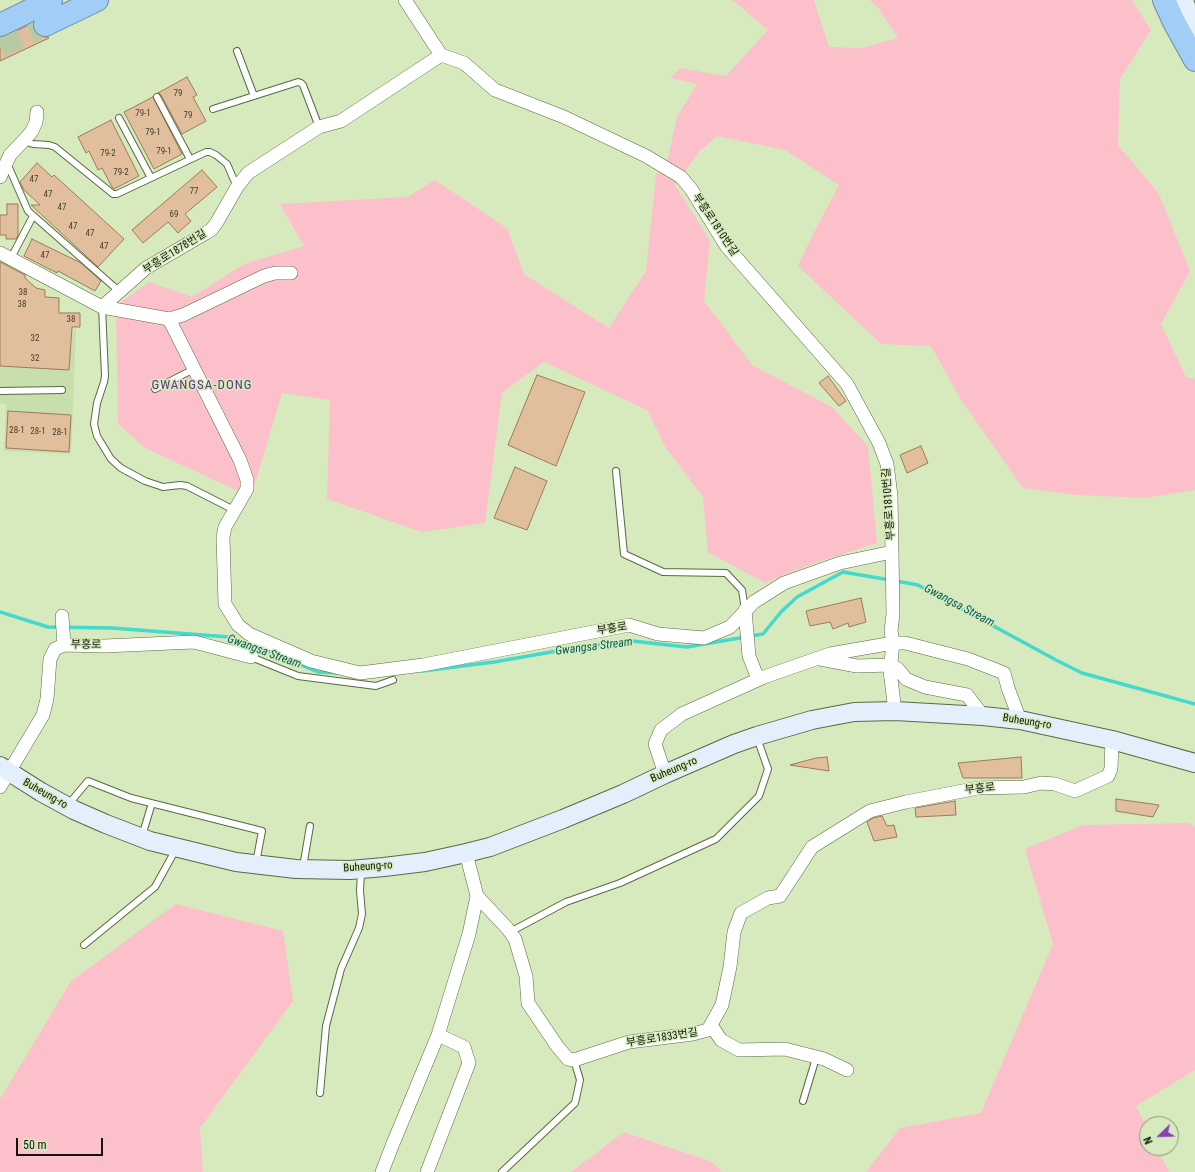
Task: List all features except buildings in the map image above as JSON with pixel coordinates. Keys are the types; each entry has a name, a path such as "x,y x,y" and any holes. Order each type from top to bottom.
{"highway":[{"path":"0,25 51,0"},
{"path":"44,25 97,0"},
{"path":"1164,0 1174,22 1195,60"}],"main road":[{"path":"1184,0 1195,33"},
{"path":"756,736 812,720 854,712 895,711"},
{"name":"Buheung-ro","path":"895,711 983,716 1020,720 1112,740 1193,761"},
{"name":"Buheung-ro","path":"3,775 106,824 142,838 177,848 236,862 303,869 350,870 425,862 466,854 490,847 623,794 665,774 756,736"}],"street":[{"path":"405,0 441,55"},
{"name":"부흥로1878번길","path":"102,308 146,268 212,229 237,186 253,169 319,127 341,121 441,55"},
{"name":"부흥로1810번길","path":"441,55 464,64 495,90 564,117 646,156 681,177 691,189 727,247 847,384 879,443 887,464 891,496 893,614 891,631 893,643"},
{"path":"0,177 10,155 32,131 36,122 37,112"},
{"path":"6,256 102,308 169,319 183,315 264,276 291,273"},
{"path":"169,319 240,460 247,480 247,489 225,527 223,537 225,604 238,625 255,638 251,655"},
{"name":"부흥로","path":"255,638 311,661 360,673 423,665 629,625 658,634 704,638 730,627 746,614 754,602 784,583 840,563 892,558"},
{"path":"746,614 750,656 758,679"},
{"path":"62,618 64,645"},
{"name":"부흥로","path":"3,775 43,715 50,658 55,649 64,645 104,646 194,642 251,655"},
{"path":"893,643 891,676 895,711"},
{"path":"665,774 655,744 661,730 682,714 758,679 830,654 893,643 905,643 968,659 1004,673 1020,720"},
{"path":"816,659 857,666 891,665 898,669 906,679 925,687 967,694 983,716"},
{"name":"부흥로","path":"822,842 870,811 906,802 978,788 1024,787 1041,783 1054,784 1075,791 1108,776 1111,769 1112,740"},
{"name":"부흥로1833번길","path":"574,1060 629,1042 694,1034 708,1030 722,1005 730,967 734,932 740,913 768,898 780,896 812,847 822,842"},
{"path":"466,854 481,901 515,939 526,976 528,1003 557,1046 568,1058 574,1060"},
{"path":"382,1172 438,1036 469,934 481,901"},
{"name":"부흥로1833번길","path":"711,1025 721,1040 739,1050 784,1049 824,1060 847,1070"},
{"path":"427,1172 469,1064 464,1047 438,1036"}],"lane":[{"path":"237,51 254,96"},
{"path":"214,108 301,82 319,127"},
{"path":"157,97 190,159"},
{"path":"119,118 151,178"},
{"path":"24,141 33,144 44,144 55,147 113,194 117,194 206,152 216,155 227,164 237,186"},
{"path":"7,162 26,208 33,216 120,292"},
{"path":"6,256 33,216"},
{"path":"102,308 105,376 96,403 94,424 97,436 111,459 121,468 145,481 163,487 180,485 187,486 234,510"},
{"path":"155,389 194,369"},
{"path":"0,391 62,390"},
{"path":"616,471 624,554 663,572 726,573 742,590 746,614"},
{"path":"251,655 298,676 376,686 393,680"},
{"path":"508,930 566,902 620,883 716,839 759,796 768,769 756,736"},
{"path":"67,806 88,781 132,798 262,831 256,864"},
{"path":"142,838 152,803"},
{"path":"303,869 310,826"},
{"path":"84,945 155,887 177,848"},
{"path":"320,1093 326,1026 341,969 359,928 362,914 360,891 361,869"},
{"path":"803,1101 816,1058"},
{"path":"502,1172 575,1103 580,1080 574,1060"}],"shaded area":[{"path":"732,0 814,0 829,47 861,48 898,38 879,9 870,0 1132,0 1151,30 1120,79 1118,145 1159,194 1190,271 1161,324 1186,377 1195,379 1195,490 1146,498 1077,495 1023,488 961,400 931,346 881,344 798,266 839,185 785,150 717,136 700,151 675,185 710,241 704,301 752,365 832,407 868,446 877,543 811,564 765,583 708,552 703,497 666,448 647,410 544,362 502,393 485,523 422,532 327,499 330,400 282,393 251,497 145,448 118,424 116,306 149,282 192,297 244,264 304,246 280,204 408,197 435,180 507,228 524,274 609,328 646,271 656,175 668,158 677,117 697,84 670,78 680,68 726,76 768,30"},
{"path":"0,326 76,329 71,454 4,451 6,404 0,403"},
{"path":"1189,823 1195,827 1195,1070 1136,1106 1141,1116 1139,1116 1139,1156 1161,1156 1169,1172 866,1172 900,1128 981,1113 1053,944 1025,849 1083,825"},
{"path":"176,904 283,931 293,1001 200,1128 203,1172 0,1172 0,1099 71,981"},
{"path":"624,1132 712,1162 722,1172 571,1172"}],"waterway":[{"name":"Gwangsa Stream","path":"423,671 494,662 580,647 632,641 687,647 763,634 781,612 797,597 843,572 890,580"},
{"name":"Gwangsa Stream","path":"896,581 918,585 1082,673 1195,704"},
{"name":"Gwangsa Stream","path":"0,612 48,627 112,628 229,637 251,645"},
{"name":"Gwangsa Stream","path":"257,647 318,672 336,673"}],"tunnel":[{"path":"0,46 45,25"}],"district":[{"name":"GWANGSA-DONG","path":"202,386"}]}
